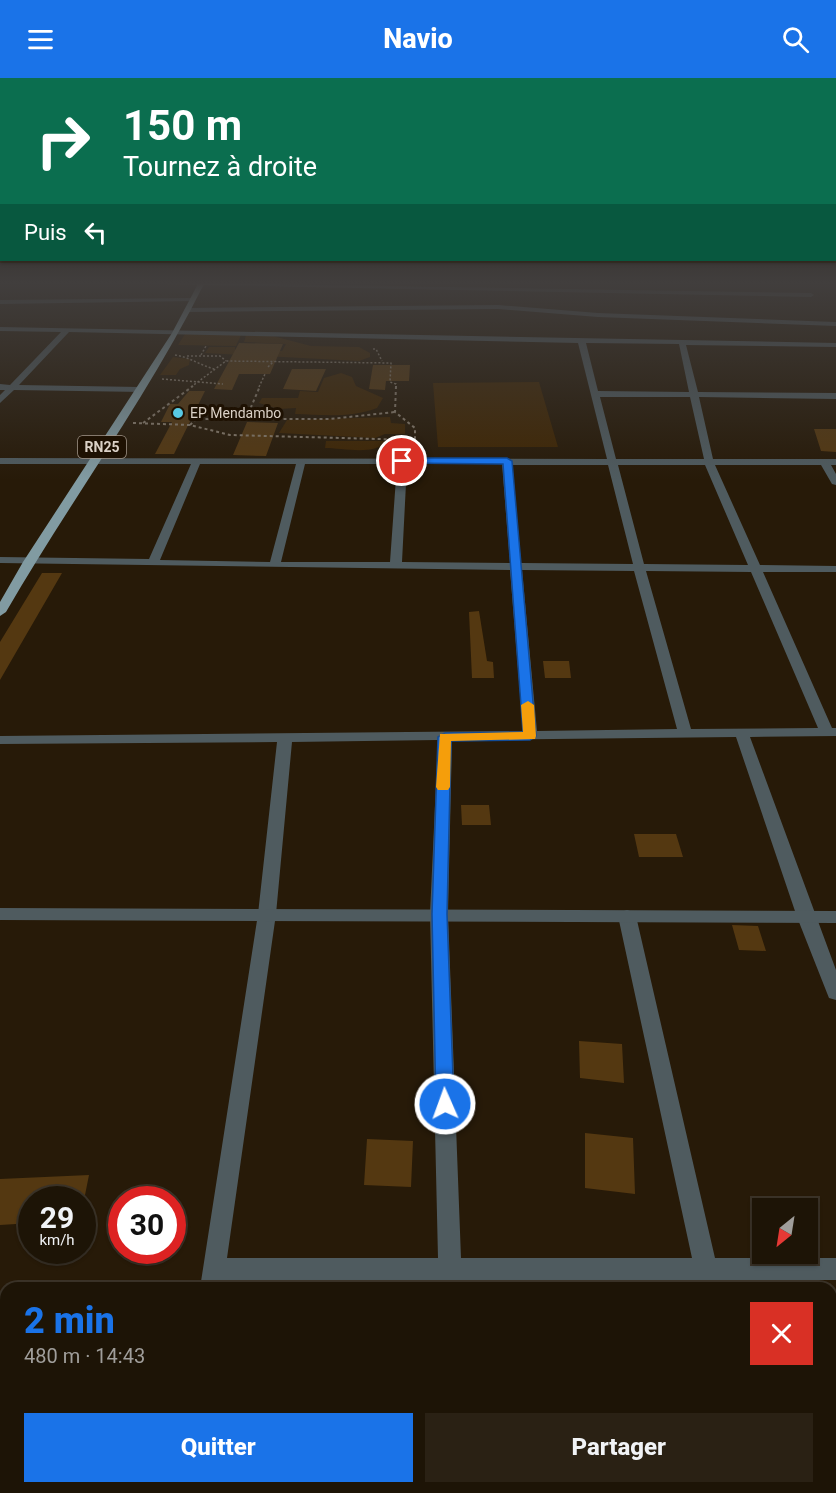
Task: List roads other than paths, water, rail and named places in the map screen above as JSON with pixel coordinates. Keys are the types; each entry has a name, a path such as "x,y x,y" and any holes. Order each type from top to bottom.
{"main road":[{"name":"RN25","path":"0,612 29,562 166,348"}],"street":[{"path":"0,400 50,348"},
{"path":"583,348 639,567 686,735"},
{"path":"0,740 832,732 754,568 709,462 683,348"},
{"path":"0,387 140,390"},
{"path":"595,394 836,396"},
{"path":"0,461 836,462"},
{"path":"153,563 196,461"},
{"path":"396,565 402,461"},
{"path":"507,461 530,736"},
{"path":"275,565 301,462"},
{"path":"824,462 836,482"},
{"path":"0,560 275,565 836,569"},
{"path":"741,734 806,917 836,993"},
{"path":"445,737 440,914 450,1279"},
{"path":"285,738 267,914 212,1279 708,1279 836,1269"},
{"path":"0,914 836,917"},
{"path":"627,916 708,1279"}],"place":[{"name":"EP Mendambo","path":"178,413"}]}
